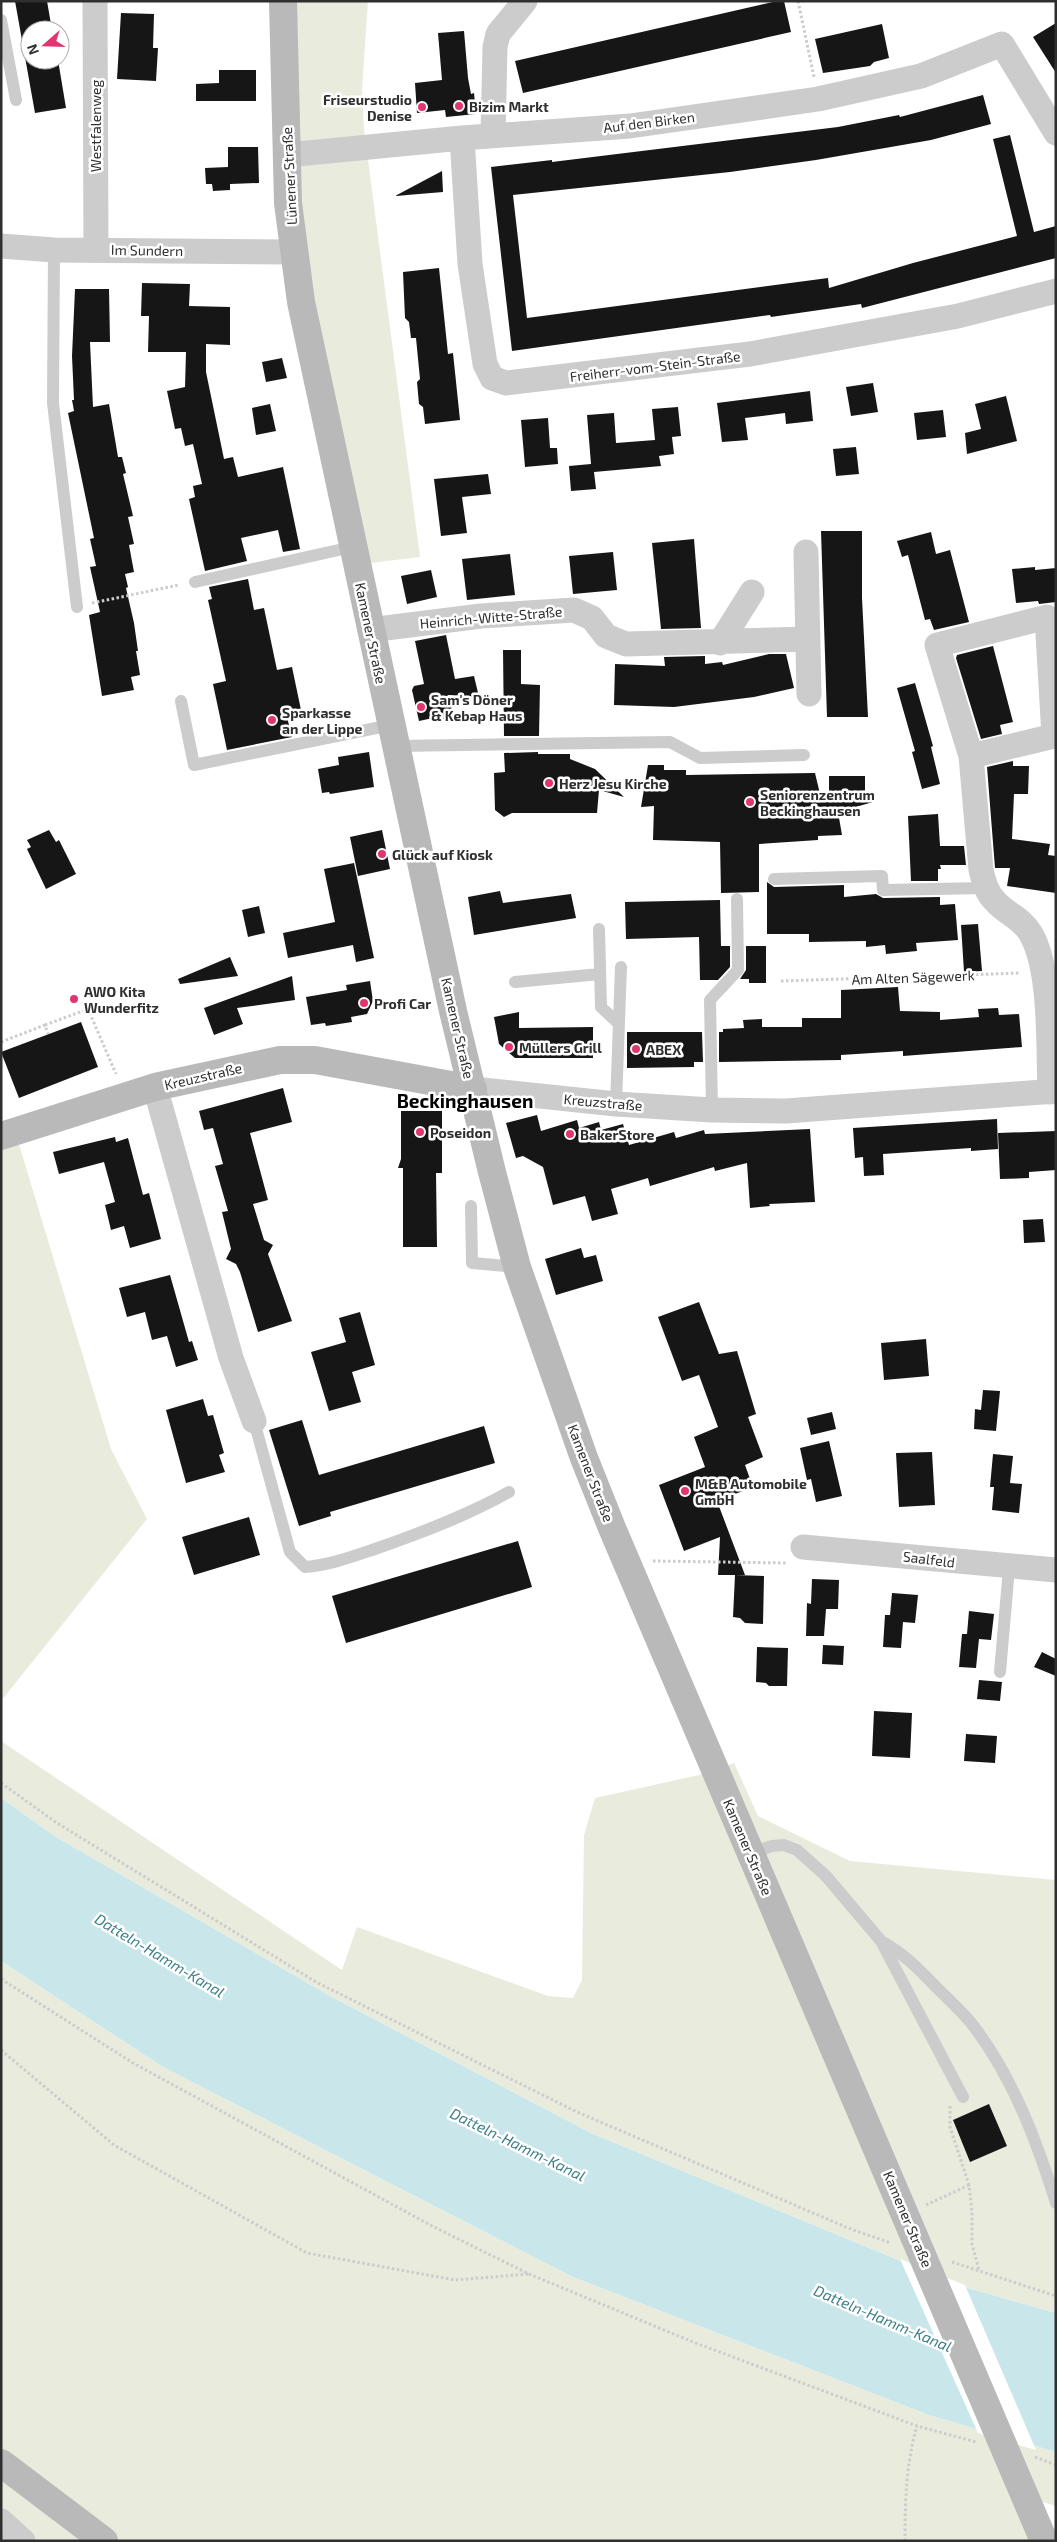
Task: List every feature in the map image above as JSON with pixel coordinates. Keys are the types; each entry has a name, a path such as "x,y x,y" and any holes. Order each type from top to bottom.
{"main road":[{"name":"Lünener Straße","path":"283,1 287,155 293,252 310,350"},
{"name":"Kamener Straße","path":"310,350 453,1011 517,1267 584,1458 654,1629 751,1853 920,2207 1044,2541"},
{"name":"Kreuzstraße","path":"1,1136 155,1087 280,1060 315,1060 473,1089"},
{"path":"1,2463 104,2541"}],"street":[{"name":"Westfalenweg","path":"95,1 96,250"},
{"path":"493,135 495,47 498,34 525,1"},
{"name":"Auf den Birken","path":"287,155 493,135 630,126 818,100 920,76 1002,44 1056,133"},
{"name":"Freiherr-vom-Stein-Straße","path":"462,138 470,264 485,364 492,378 506,384 750,354 958,316 1056,291"},
{"name":"Im Sundern","path":"1,246 54,250 293,252"},
{"path":"806,552 809,694"},
{"path":"720,643 752,592"},
{"name":"Heinrich-Witte-Straße","path":"370,630 481,616 574,610 592,618 606,636 626,644 720,643 807,639"},
{"path":"971,756 1054,736 1047,617 937,645 971,756 982,870 986,888 995,902 1020,919 1031,933 1044,973 1053,1091"},
{"name":"Kreuzstraße","path":"155,1087 231,1358 254,1421"},
{"name":"Kreuzstraße","path":"473,1089 616,1104 712,1110 786,1110 1053,1091"},
{"name":"Saalfeld","path":"803,1547 878,1552 1009,1568 1056,1570"},
{"path":"1,2521 23,2541"}],"lane":[{"path":"1,20 16,100"},
{"path":"54,250 53,403 76,606"},
{"path":"195,582 352,547"},
{"path":"182,702 194,765 393,735 670,742 700,758 804,755"},
{"path":"774,879 882,876 882,890 986,888"},
{"path":"712,1110 710,1000 738,970 737,899"},
{"path":"599,929 601,1007 619,1024"},
{"path":"616,1104 621,967"},
{"path":"515,982 600,974"},
{"path":"471,1206 472,1263 517,1267"},
{"path":"254,1421 290,1552 305,1567 326,1566 418,1534 472,1512 509,1492"},
{"path":"1000,1672 1009,1568"},
{"path":"751,1853 772,1846 784,1845 797,1850 826,1876 881,1941 963,2097"},
{"path":"881,1941 902,1953 936,1986 974,2027 992,2052 1029,2124 1056,2204"}],"path":[{"path":"798,1 818,100"},
{"path":"76,606 195,582"},
{"name":"Am Alten Sägewerk","path":"781,980 1044,973"},
{"path":"1,1042 88,1009 117,1075 122,1097"},
{"path":"45,1025 48,1034"},
{"path":"651,1561 788,1563 803,1547"},
{"path":"648,1552 655,1570"},
{"path":"1,1783 57,1823 316,1982 577,2112 853,2230 898,2245"},
{"path":"1,1979 132,2063 432,2226 529,2274 693,2342 917,2426 905,2494 905,2541"},
{"path":"1,2050 114,2145 307,2253 455,2280 529,2274"},
{"path":"963,2097 951,2102 948,2114 958,2158 969,2185 972,2211 972,2244 979,2271"},
{"path":"920,2207 969,2185"},
{"path":"943,2259 1056,2296"},
{"path":"1039,2458 1056,2465"}],"shaded area":[{"path":"279,1 368,1 362,89 364,129 420,557 346,566 293,278"},
{"path":"18,1141 111,1449 147,1519 1,1701 1,1147"},
{"path":"1,1741 342,1970 357,1927 548,1996 573,1998 582,1980 584,1835 595,1798 699,1775 734,1763 758,1816 850,1861 1056,1880 1056,2313 964,2287 593,2134 330,1996 56,1837 1,1798"},
{"path":"1,1961 163,2067 573,2277 929,2415 1056,2452 1056,2506 1012,2493 1033,2541 1,2541"}],"water":[{"name":"Datteln-Hamm-Kanal","path":"1,1798 56,1837 330,1996 593,2134 964,2287 1056,2313 1056,2452 929,2415 573,2277 163,2067 1,1961"}],"pier":[{"path":"900,2259 965,2285 1036,2450 978,2433"}],"building":[{"path":"15,1 47,1 50,20 20,20 20,29"},
{"path":"777,1 784,1 791,32 523,93 515,61"},
{"path":"121,13 154,14 153,48 158,48 156,81 117,79"},
{"path":"1056,23 1056,73 1033,37"},
{"path":"882,24 889,58 874,62 870,66 823,73 815,39"},
{"path":"464,31 468,78 471,94 474,93 476,114 446,117 445,110 417,113 415,83 442,80 438,33"},
{"path":"27,70 60,70 66,108 35,113"},
{"path":"219,70 256,70 256,101 196,101 196,84 219,83"},
{"path":"983,95 991,124 931,140 816,160 730,172 513,195 527,318 828,278 829,288 913,263 1017,236 993,139 1010,135 1034,232 1056,226 1056,258 862,308 861,304 771,317 770,315 512,351 491,167 552,160 552,162 838,127 899,115 900,117"},
{"path":"228,147 258,147 259,183 230,184 230,190 213,191 212,184 206,184 205,168 228,167"},
{"path":"442,171 443,192 395,196"},
{"path":"439,268 448,354 453,353 460,420 425,424 423,407 419,404 417,382 420,379 416,338 411,338 409,322 405,318 403,272"},
{"path":"142,283 190,284 189,306 230,307 230,345 206,344 206,372 224,459 233,457 238,477 283,467 300,549 283,552 278,530 241,538 247,561 205,571 189,499 195,497 193,486 202,484 193,444 185,446 181,428 175,429 167,391 185,387 186,352 148,352 149,316 141,316"},
{"path":"75,289 109,289 110,342 90,342 93,407 109,404 118,457 122,457 126,473 123,474 133,516 128,517 134,544 129,545 134,572 125,574 128,587 126,588 134,623 140,675 131,677 134,690 102,696 89,615 100,612 90,567 96,566 90,539 94,538 68,413 74,411 72,400 74,400 72,356"},
{"path":"282,358 287,378 266,382 262,362"},
{"path":"873,383 878,412 851,416 846,387"},
{"path":"810,391 813,421 786,424 785,413 745,418 748,440 722,442 717,403"},
{"path":"1006,396 1017,441 967,454 965,433 981,429 975,404"},
{"path":"270,404 276,431 256,435 252,408"},
{"path":"678,407 681,436 672,437 674,454 659,456 661,466 594,472 596,489 571,491 569,466 591,464 587,415 614,413 616,443 655,440 652,409"},
{"path":"943,410 946,437 917,440 914,413"},
{"path":"548,418 550,448 557,448 558,464 525,467 521,420"},
{"path":"856,447 859,474 836,476 833,449"},
{"path":"488,474 491,494 462,497 467,533 441,536 434,479"},
{"path":"821,531 862,531 862,598 868,717 827,717"},
{"path":"931,532 936,554 950,550 969,622 934,630 930,619 925,620 908,555 902,557 897,541"},
{"path":"694,539 701,628 661,629 652,543"},
{"path":"613,552 617,590 573,594 569,556"},
{"path":"510,554 515,595 467,600 462,559"},
{"path":"1035,567 1035,570 1056,568 1056,602 1039,604 1038,601 1016,603 1012,569"},
{"path":"431,570 437,597 407,604 401,576"},
{"path":"248,579 254,610 264,608 277,670 292,667 301,710 286,713 292,737 227,750 213,684 226,681 208,600 212,599 209,587"},
{"path":"446,635 455,679 474,676 479,697 448,695 454,718 434,723 433,718 419,721 412,690 414,686 424,684 415,641"},
{"path":"993,646 1013,722 1000,725 1002,734 981,739 956,658 957,655"},
{"path":"503,650 521,650 521,684 540,685 539,736 504,736"},
{"path":"769,654 786,654 794,688 754,697 674,707 614,705 615,664 665,666 664,657 705,656 705,664 722,662 723,665"},
{"path":"915,683 933,746 931,747 940,784 922,789 912,752 915,751 897,688"},
{"path":"369,752 374,787 330,794 329,792 322,793 318,769 339,765 338,757"},
{"name":"Herz Jesu Kirche","path":"538,752 538,754 570,754 570,759 595,769 624,797 599,790 597,813 512,813 504,817 495,810 494,773 505,772 504,753"},
{"path":"1013,761 1013,766 1029,766 1028,794 1014,794 1012,839 1050,844 1048,855 1056,856 1056,893 1007,886 1010,868 995,868 987,767"},
{"name":"Seniorenzentrum Beckinghausen","path":"648,765 664,765 664,770 686,770 686,775 815,773 821,798 829,797 829,776 865,776 865,792 871,792 873,802 838,812 842,835 818,836 818,840 759,844 759,892 721,893 720,842 653,840 654,806 641,807"},
{"path":"938,814 940,846 964,846 966,865 940,865 938,881 911,881 908,816"},
{"path":"49,830 56,842 59,840 76,874 46,889 27,849 31,847 27,840"},
{"path":"382,830 390,869 358,876 350,837"},
{"path":"354,863 374,958 356,962 353,945 288,958 283,933 335,922 324,869"},
{"path":"767,882 774,887 844,885 844,897 876,894 883,898 940,897 940,905 955,904 958,940 916,943 917,951 886,954 885,945 866,947 866,941 809,942 809,934 767,934"},
{"path":"500,891 503,903 571,894 576,918 474,935 468,897"},
{"path":"720,900 721,946 730,946 730,967 718,980 700,980 699,937 626,939 625,902"},
{"path":"259,906 265,933 248,937 242,910"},
{"path":"978,924 982,971 964,972 961,925"},
{"path":"746,946 766,946 766,983 749,983 749,979 740,979 746,970"},
{"path":"230,957 238,976 180,984 178,979"},
{"path":"292,976 295,1000 237,1008 243,1024 214,1035 204,1008"},
{"path":"370,981 373,1001 367,1014 351,1017 352,1022 326,1026 325,1023 311,1025 306,997 347,990 346,985"},
{"path":"898,987 900,1011 940,1012 940,1020 979,1017 978,1009 998,1008 999,1015 1019,1014 1022,1047 903,1056 903,1051 841,1055 841,1060 719,1062 719,1032 723,1032 723,1029 744,1028 743,1020 762,1019 762,1027 802,1027 802,1018 841,1018 841,990"},
{"path":"519,1012 519,1028 593,1027 593,1058 515,1058 499,1044 494,1017"},
{"path":"81,1022 98,1067 19,1098 1,1052"},
{"path":"627,1032 702,1032 703,1062 694,1062 694,1067 627,1068"},
{"path":"283,1088 292,1122 250,1133 268,1200 253,1204 264,1240 273,1245 268,1254 292,1321 258,1332 240,1272 236,1264 226,1259 231,1249 222,1212 228,1211 215,1166 223,1164 213,1128 204,1130 199,1111"},
{"path":"401,1111 442,1111 442,1173 436,1173 437,1247 403,1247 403,1168 398,1168 401,1159"},
{"path":"537,1115 541,1131 577,1120 579,1128 599,1122 601,1130 623,1124 629,1145 674,1132 676,1138 704,1130 705,1134 810,1129 815,1202 769,1204 770,1206 750,1208 747,1163 715,1171 714,1167 650,1186 648,1178 611,1189 618,1214 592,1221 585,1196 553,1205 543,1167 523,1156 516,1158 506,1123"},
{"path":"997,1119 998,1149 971,1151 971,1148 883,1154 884,1175 864,1176 863,1157 855,1158 853,1128"},
{"path":"1056,1131 1056,1170 1029,1172 1029,1178 1000,1179 998,1133"},
{"path":"115,1137 116,1142 128,1138 143,1195 149,1193 161,1239 130,1248 124,1226 111,1230 105,1205 115,1202 104,1162 59,1174 53,1152"},
{"path":"1043,1219 1045,1242 1024,1243 1023,1220"},
{"path":"581,1248 584,1258 596,1255 603,1281 556,1295 545,1259"},
{"path":"170,1275 189,1342 192,1341 198,1360 176,1367 167,1336 152,1340 145,1312 127,1317 119,1288"},
{"path":"699,1302 719,1354 737,1351 756,1414 748,1417 763,1457 745,1465 753,1487 717,1501 745,1575 718,1575 720,1537 684,1551 659,1485 705,1467 694,1437 718,1427 699,1375 682,1381 658,1317"},
{"path":"360,1312 375,1365 352,1372 361,1402 329,1411 311,1352 346,1342 339,1318"},
{"path":"926,1339 929,1376 884,1380 881,1343"},
{"path":"983,1390 1000,1391 996,1431 974,1429 975,1409 981,1410"},
{"path":"203,1399 208,1416 213,1415 224,1453 219,1455 225,1472 186,1483 166,1410"},
{"path":"832,1412 836,1429 811,1435 807,1418"},
{"path":"302,1420 319,1475 484,1426 495,1463 330,1512 331,1516 299,1526 269,1430"},
{"path":"829,1441 842,1496 816,1502 811,1479 807,1480 800,1448"},
{"path":"932,1452 935,1505 899,1507 896,1453"},
{"path":"993,1454 1013,1456 1010,1483 1022,1484 1019,1513 992,1510 994,1487 990,1487"},
{"path":"249,1517 260,1555 194,1575 182,1537"},
{"path":"518,1541 532,1587 346,1643 332,1596"},
{"path":"735,1575 764,1576 763,1624 745,1623 740,1618 733,1617"},
{"path":"812,1579 839,1580 838,1609 826,1609 824,1636 806,1636 807,1603 811,1604"},
{"path":"892,1593 918,1595 915,1623 903,1622 901,1648 883,1647 885,1615 890,1615"},
{"path":"969,1611 994,1614 991,1640 979,1639 976,1668 959,1667 962,1634 967,1634"},
{"path":"823,1645 844,1646 843,1665 822,1664"},
{"path":"757,1647 788,1648 787,1686 769,1686 766,1683 756,1682"},
{"path":"1042,1652 1056,1659 1056,1676 1034,1667"},
{"path":"979,1680 1002,1682 1000,1701 977,1699"},
{"path":"874,1711 912,1713 910,1758 872,1756"},
{"path":"966,1734 997,1736 995,1763 964,1761"},
{"path":"989,2104 1007,2146 970,2162 953,2120"}],"place":[{"name":"Bizim Markt","path":"459,106"},
{"name":"Friseurstudio Denise","path":"422,107"},
{"name":"Sam's Döner & Kebap Haus","path":"421,707"},
{"name":"Sparkasse an der Lippe","path":"272,720"},
{"name":"Herz Jesu Kirche","path":"549,783"},
{"name":"Seniorenzentrum Beckinghausen","path":"750,802"},
{"name":"Glück auf Kiosk","path":"382,854"},
{"name":"AWO Kita Wunderfitz","path":"74,999"},
{"name":"Profi Car","path":"364,1003"},
{"name":"Müllers Grill","path":"509,1047"},
{"name":"ABEX","path":"636,1049"},
{"name":"Poseidon","path":"420,1132"},
{"name":"BakerStore","path":"570,1134"},
{"name":"M&B Automobile GmbH","path":"685,1491"}],"district":[{"name":"Beckinghausen","path":"465,1100"}]}
